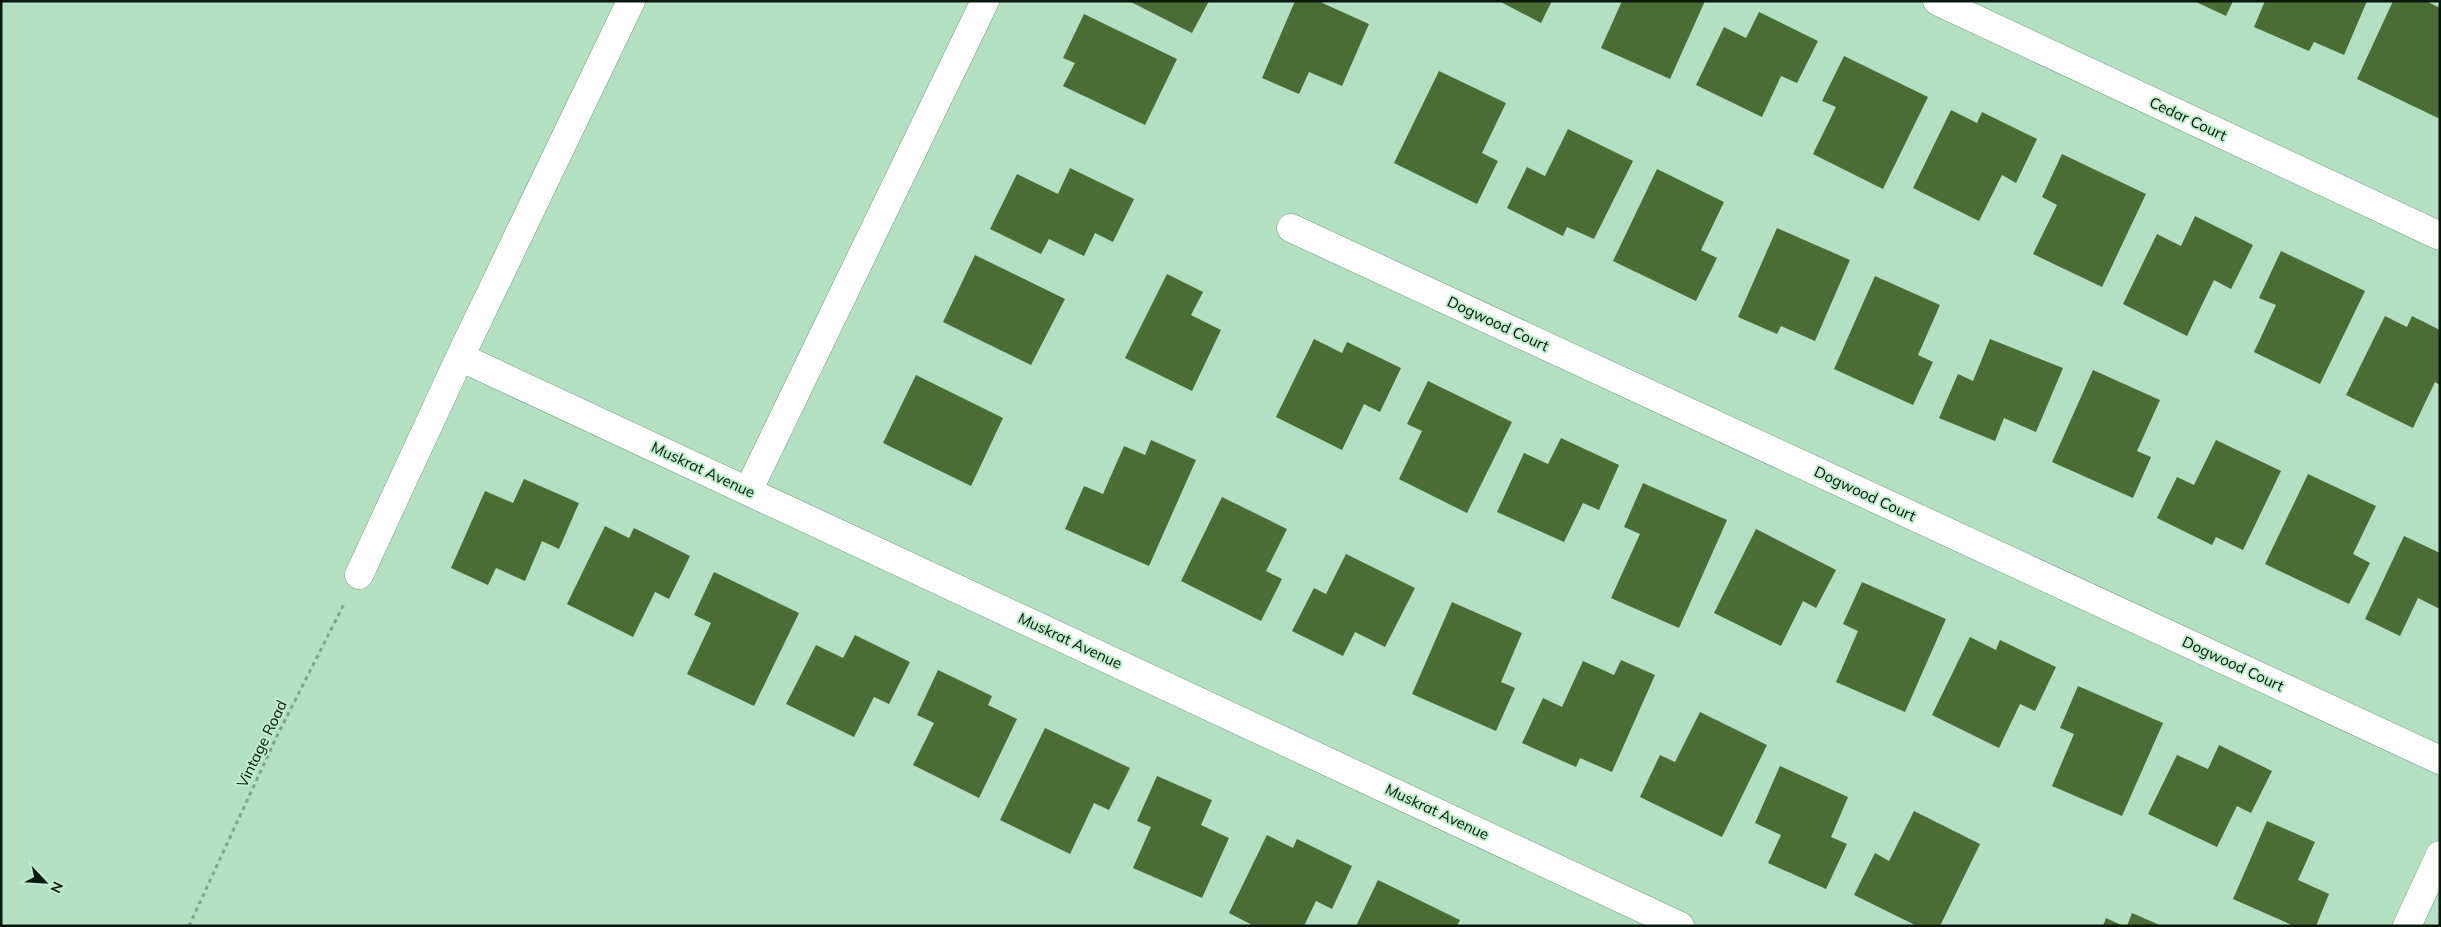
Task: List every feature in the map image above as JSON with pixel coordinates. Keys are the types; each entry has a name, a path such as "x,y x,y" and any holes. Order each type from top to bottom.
{"street":[{"path":"359,574 460,357 631,1"},
{"path":"748,491 985,1"},
{"name":"Cedar Court","path":"1937,1 2440,236"},
{"name":"Dogwood Court","path":"1291,228 2440,760"},
{"name":"Muskrat Avenue","path":"460,357 1680,926"},
{"path":"2407,926 2440,855"}],"path":[{"name":"Vintage Road","path":"189,926 276,738 359,574"}],"building":[{"path":"1129,1 1209,1 1192,33"},
{"path":"1295,1 1318,1 1369,24 1342,86 1309,72 1299,94 1262,78"},
{"path":"1499,1 1552,1 1541,23"},
{"path":"1622,1 1705,1 1670,79 1601,48"},
{"path":"2194,1 2233,1 2226,16"},
{"path":"2265,1 2367,1 2344,55 2314,42 2309,51 2254,27"},
{"path":"2393,1 2426,1 2440,8 2440,119 2357,79"},
{"path":"1759,12 1818,41 1797,83 1781,76 1762,117 1696,85 1724,27 1746,38"},
{"path":"1084,14 1177,59 1145,125 1063,86 1075,63 1063,58"},
{"path":"1844,56 1928,97 1883,189 1813,154 1836,107 1822,101"},
{"path":"1439,71 1506,103 1482,153 1498,161 1477,204 1394,163"},
{"path":"1951,110 1977,123 1982,112 2037,139 2016,183 2002,175 1979,221 1913,188"},
{"path":"1568,129 1633,161 1594,239 1567,227 1563,236 1507,208 1527,167 1545,176"},
{"path":"2062,154 2146,194 2102,287 2033,254 2057,205 2042,197"},
{"path":"1070,168 1134,199 1113,242 1095,233 1084,256 1049,239 1041,254 990,229 1017,174 1058,194"},
{"path":"1657,169 1724,202 1701,250 1717,258 1696,301 1613,261"},
{"path":"2195,216 2253,245 2231,289 2214,280 2187,336 2123,304 2157,234 2181,246"},
{"path":"1777,228 1850,260 1815,341 1781,326 1777,334 1738,317"},
{"path":"2281,251 2365,291 2320,384 2254,352 2276,305 2259,298"},
{"path":"975,255 1065,299 1031,365 943,322"},
{"path":"1167,274 1203,292 1191,315 1221,330 1192,391 1125,358"},
{"path":"1875,276 1940,305 1918,355 1933,362 1913,405 1834,369"},
{"path":"2385,316 2407,327 2412,316 2440,330 2440,385 2435,382 2413,428 2346,395"},
{"path":"1314,339 1342,353 1347,342 1401,368 1380,412 1364,404 1342,450 1276,417"},
{"path":"1990,339 2063,368 2036,432 2004,418 1995,441 1939,418 1958,374 1973,381"},
{"path":"2093,370 2160,400 2137,451 2151,457 2133,498 2052,462"},
{"path":"916,375 1003,418 971,486 883,443"},
{"path":"1428,381 1512,422 1467,513 1399,479 1422,431 1407,424"},
{"path":"1561,438 1619,465 1599,510 1583,503 1564,542 1497,512 1524,453 1548,464"},
{"path":"1151,440 1196,460 1149,566 1065,529 1084,486 1103,494 1124,446 1145,455"},
{"path":"2216,440 2281,471 2243,550 2216,537 2212,545 2157,518 2177,477 2194,485"},
{"path":"2308,474 2376,506 2353,554 2370,563 2349,604 2265,564"},
{"path":"524,479 579,503 559,549 542,541 525,581 496,568 488,585 451,568 485,491 513,503"},
{"path":"1643,483 1727,520 1679,628 1611,598 1640,534 1624,527"},
{"path":"1222,497 1287,529 1266,571 1282,579 1261,621 1181,581"},
{"path":"605,526 629,538 634,528 690,556 669,599 655,592 633,637 567,604"},
{"path":"1756,529 1836,570 1816,608 1803,601 1781,646 1714,613"},
{"path":"2404,536 2440,553 2440,609 2418,598 2400,636 2365,619"},
{"path":"1346,554 1415,588 1385,647 1355,632 1343,656 1292,631 1314,588 1326,594"},
{"path":"714,572 799,613 754,706 687,674 711,623 694,615"},
{"path":"1862,582 1946,619 1905,712 1836,682 1858,631 1843,624"},
{"path":"1452,602 1522,633 1501,682 1515,688 1496,731 1412,694"},
{"path":"855,635 910,662 889,704 874,697 854,737 786,704 816,645 843,658"},
{"path":"1970,637 1996,650 2000,640 2056,667 2035,711 2020,704 1999,748 1932,715"},
{"path":"1621,660 1655,675 1612,772 1580,758 1576,767 1522,743 1543,698 1562,707 1583,661 1614,675"},
{"path":"938,670 992,696 988,705 1017,719 979,798 913,765 934,723 917,715"},
{"path":"2078,686 2163,723 2122,816 2052,786 2074,734 2060,728"},
{"path":"1700,712 1767,745 1722,837 1640,797 1660,755 1675,762"},
{"path":"1045,728 1130,768 1109,810 1094,803 1070,854 1000,820"},
{"path":"2219,745 2272,771 2251,813 2237,806 2217,847 2148,814 2177,755 2208,769"},
{"path":"1780,766 1848,797 1831,837 1847,844 1826,889 1768,863 1781,835 1755,823"},
{"path":"1157,776 1212,800 1201,825 1229,838 1202,898 1133,868 1151,827 1137,821"},
{"path":"1914,811 1980,844 1940,926 1917,926 1854,895 1875,853 1889,861"},
{"path":"2267,821 2315,842 2298,880 2329,894 2316,926 2294,926 2233,899"},
{"path":"1267,835 1293,848 1297,839 1352,866 1332,909 1316,901 1304,926 1254,926 1229,913"},
{"path":"1378,880 1460,920 1457,926 1360,926 1357,924"},
{"path":"2132,913 2162,926 2127,926"},
{"path":"2106,918 2123,926 2103,926"}]}
